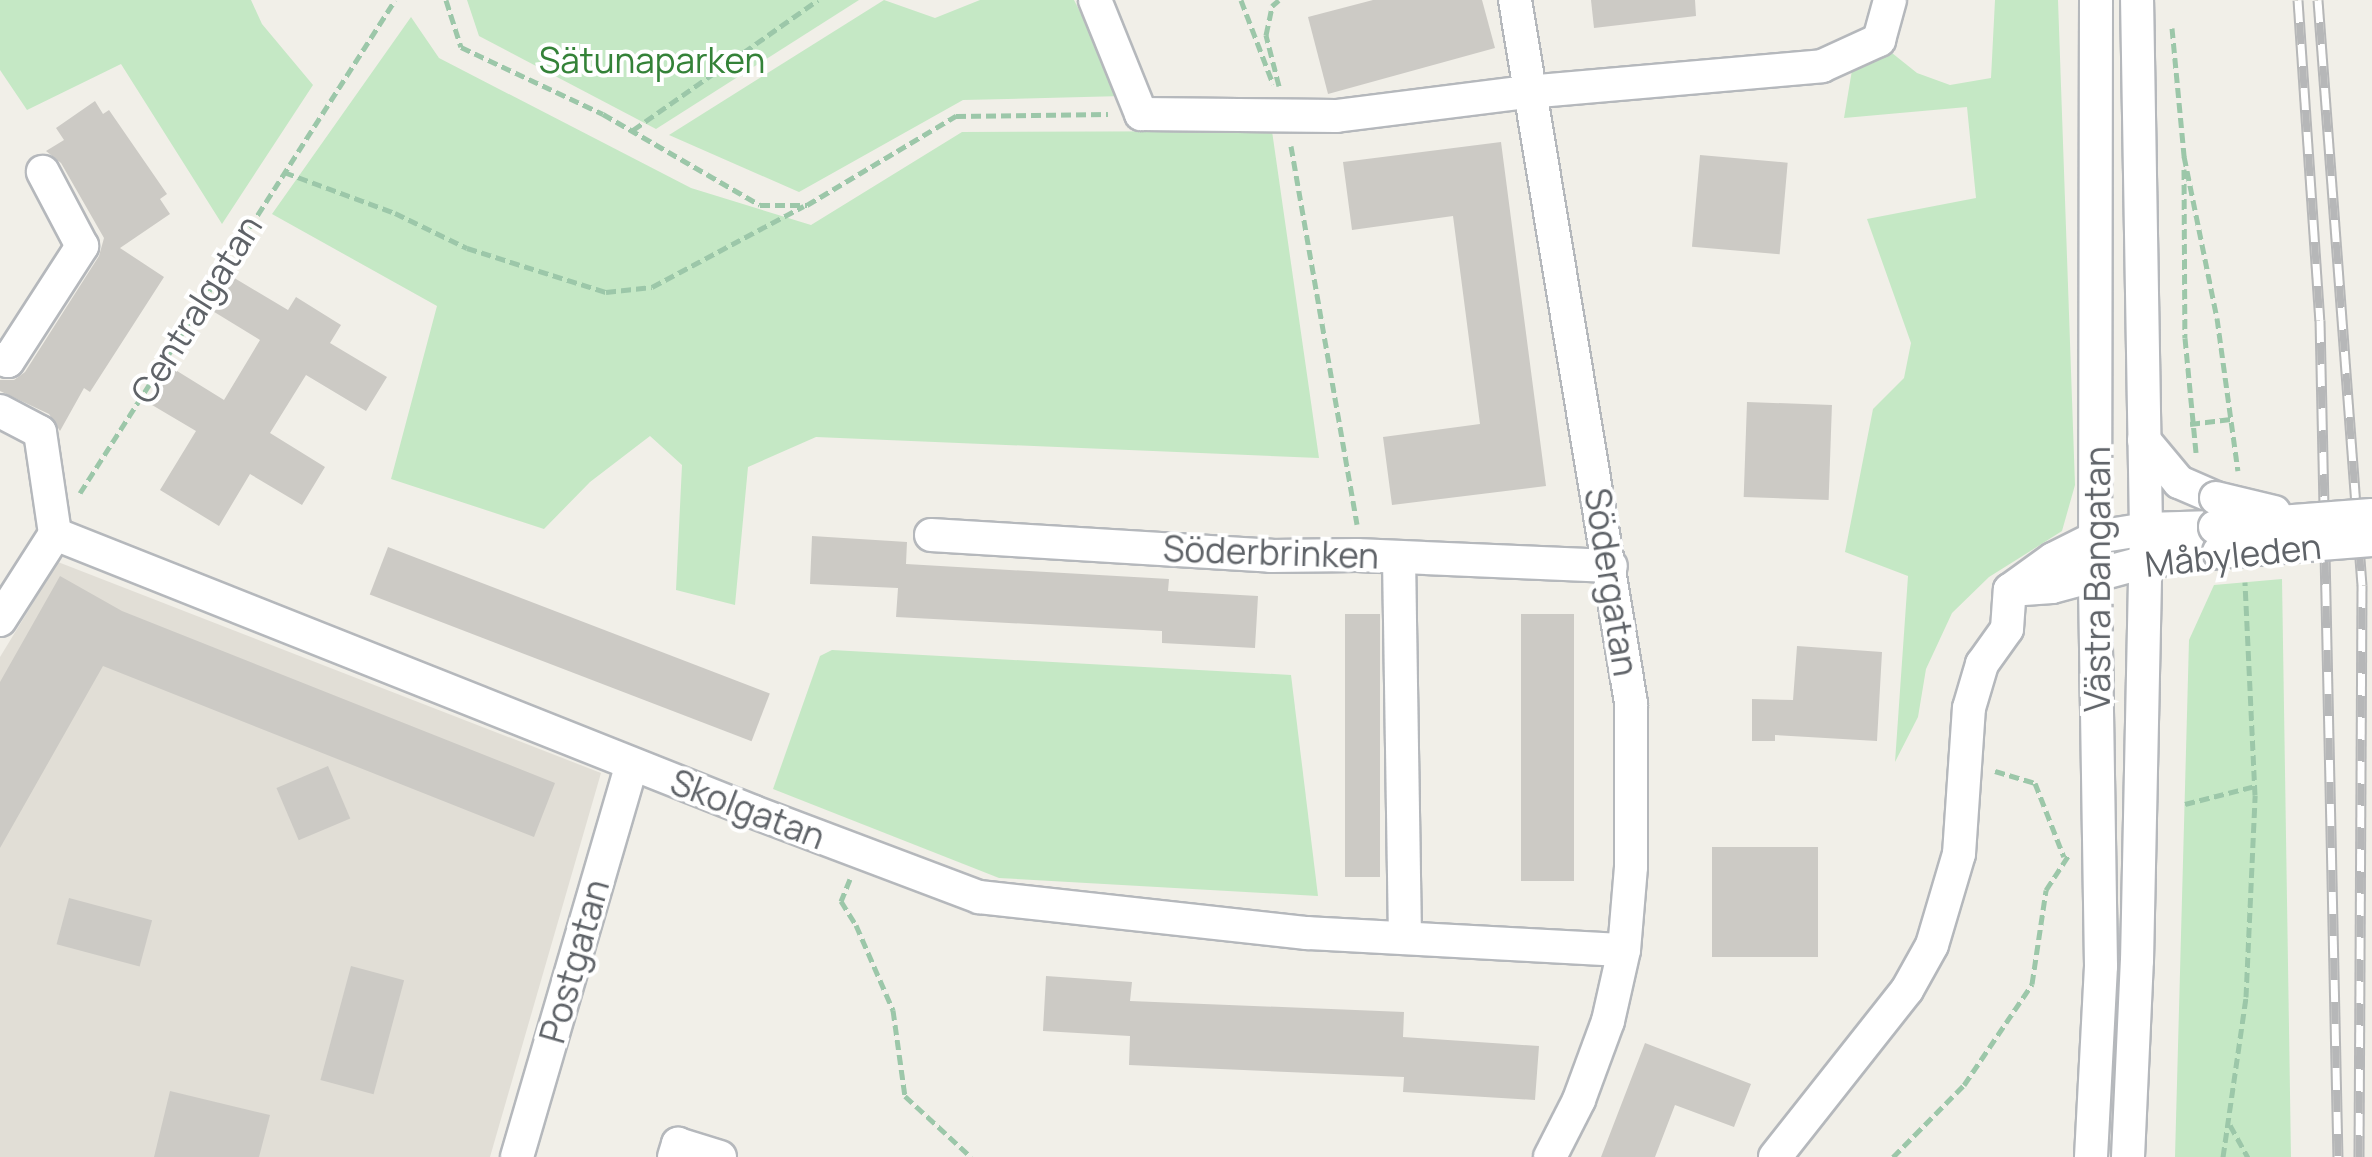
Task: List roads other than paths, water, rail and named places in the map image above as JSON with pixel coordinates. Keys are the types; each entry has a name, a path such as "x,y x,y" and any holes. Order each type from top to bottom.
{"street":[{"path":"1095,0 1141,114 1336,116 1528,92 1822,66 1878,40 1890,0"},
{"name":"Södergatan","path":"1515,0 1612,566 1631,704 1631,867 1624,950 1608,1021 1580,1100 1550,1157"},
{"name":"Västra Bangatan","path":"2090,1157 2101,966 2095,575 2096,0"},
{"name":"Västra Bangatan","path":"2128,1157 2137,961 2146,528 2137,0"},
{"path":"0,359 8,361 82,246 43,172"},
{"path":"0,411 40,432 54,534 0,620"},
{"path":"2144,440 2179,482 2222,515"},
{"name":"Måbyleden","path":"2010,590 2053,559 2097,537 2222,515 2322,520 2372,515"},
{"name":"Måbyleden","path":"2010,590 2052,587 2145,562 2222,515 2372,540"},
{"name":"Skolgatan","path":"54,534 632,764 979,896 1308,934 1624,950"},
{"name":"Söderbrinken","path":"932,535 1272,556 1357,555 1612,566"},
{"path":"1399,557 1405,938"},
{"path":"1776,1157 1780,1146 1907,990 1932,945 1960,854 1969,708 1982,664 2007,629 2010,590"},
{"name":"Postgatan","path":"517,1157 632,764"},
{"path":"674,1157 678,1144 720,1157"}],"railway":[{"path":"2298,0 2320,320 2338,1157"},
{"path":"2318,0 2362,585 2359,1157"}],"park label":[{"name":"Sätunaparken","path":"652,60"}]}
